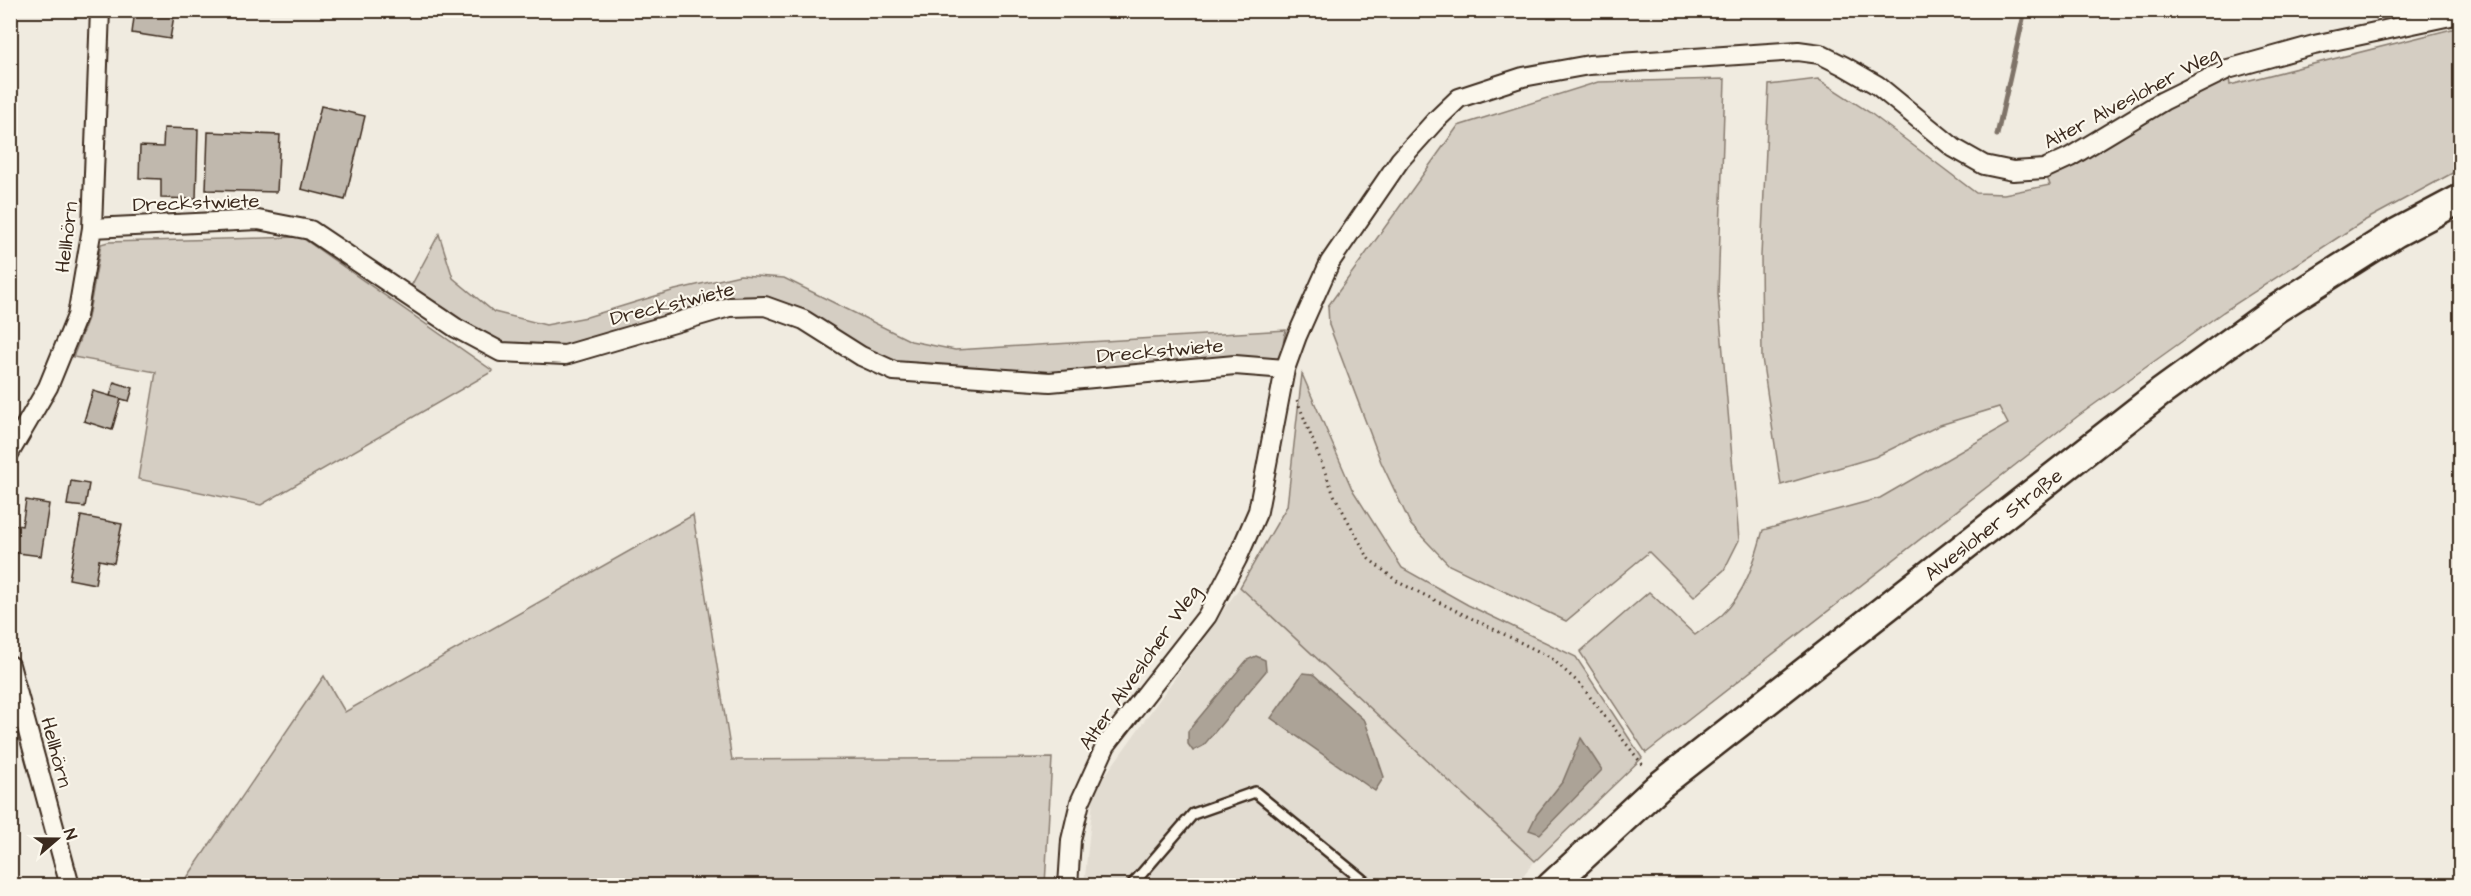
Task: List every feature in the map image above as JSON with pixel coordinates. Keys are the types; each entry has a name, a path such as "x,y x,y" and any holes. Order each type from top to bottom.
{"main road":[{"name":"Alvesloher Straße","path":"1551,885 1659,786 2160,393 2276,309 2396,233 2460,198"}],"street":[{"name":"Hellhörn","path":"10,452 48,387 77,316 92,228 100,10"},
{"name":"Alter Alvesloher Weg","path":"1068,885 1071,840 1080,802 1106,745 1207,616 1237,559 1258,511 1285,369 1330,262 1400,160 1459,98 1523,77 1589,65 1798,51 1820,54 1877,85 1954,148 1984,165 2013,171 2044,169 2070,157 2163,101 2228,69 2314,45 2460,14"},
{"name":"Dreckstwiete","path":"92,228 258,220 310,230 456,328 501,352 565,355 729,308 765,306 804,320 861,356 894,371 1050,382 1235,365 1285,369"},
{"name":"Hellhörn","path":"10,665 70,885"}],"lane":[{"path":"1131,885 1193,814 1255,792 1370,885"}],"path":[{"path":"1285,369 1334,495 1369,559 1398,582 1550,657 1580,684 1659,786"}],"shaded area":[{"path":"2460,27 2460,169 2362,222 2223,312 2078,416 1646,753 1580,652 1649,592 1695,635 1722,615 1737,597 1753,565 1763,530 1880,498 2008,424 1999,407 1940,425 1875,457 1781,485 1762,358 1761,256 1769,85 1818,79 1869,112 1976,193 2004,194 2050,185 2044,169 2228,69 2230,85"},
{"path":"1725,79 1718,294 1739,540 1724,570 1694,597 1649,552 1566,621 1449,565 1411,525 1381,462 1329,325 1328,306 1458,126 1598,82"},
{"path":"439,234 453,278 494,312 546,325 587,317 675,290 740,275 784,278 911,341 955,350 1286,330 1278,365 1050,378 896,369 763,302 561,352 521,356 469,332 410,288"},
{"path":"301,237 493,371 261,505 138,479 156,372 73,357 88,318 101,244"},
{"path":"1302,374 1352,489 1402,568 1468,605 1576,657 1642,758 1535,861 1240,587 1287,506"},
{"path":"693,515 732,760 1052,758 1045,885 182,885 324,676 345,712"},
{"path":"1240,587 1535,861 1515,885 1084,886 1094,791"},
{"path":"1256,656 1265,660 1266,671 1203,746 1193,751 1188,744 1188,731 1247,660"},
{"path":"1303,673 1313,674 1365,721 1384,777 1375,791 1271,718"},
{"path":"1581,738 1602,770 1540,834 1529,830 1537,814 1563,781"}],"building":[{"path":"135,10 175,10 170,39 132,33"},
{"path":"321,106 365,116 345,200 301,189"},
{"path":"164,128 198,129 196,199 161,198 161,179 139,178 140,146 163,147"},
{"path":"208,132 280,135 277,192 206,190"},
{"path":"114,382 133,388 129,401 110,396"},
{"path":"93,391 121,399 112,430 84,421"},
{"path":"71,481 89,484 85,507 67,505"},
{"path":"26,500 49,504 41,556 10,552 10,524 22,526"},
{"path":"81,516 122,524 114,563 99,560 95,584 69,579"}],"waterway":[{"path":"1997,135 2025,10"}]}
